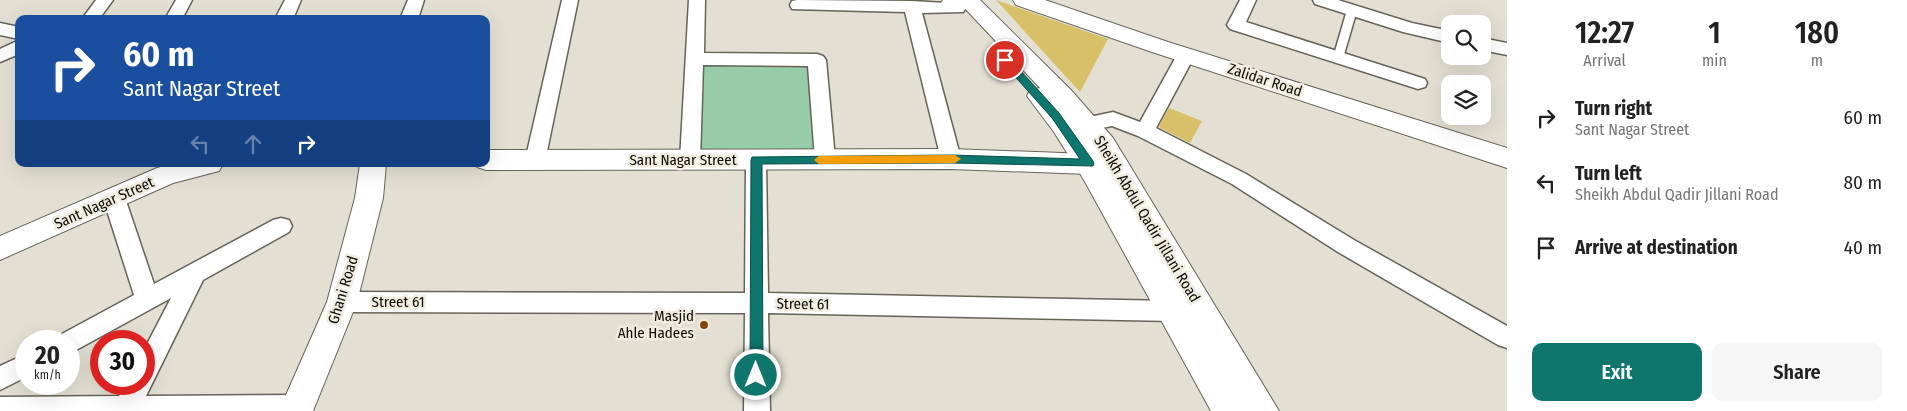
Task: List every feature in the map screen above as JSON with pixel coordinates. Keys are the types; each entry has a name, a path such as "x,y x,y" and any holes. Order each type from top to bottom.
{"main road":[{"name":"Zalidar Road","path":"1024,0 1186,55 1507,158"},
{"name":"Sheikh Abdul Qadir Jillani Road","path":"957,2 1087,124 1116,163 1262,411"},
{"name":"Sheikh Abdul Qadir Jillani Road","path":"957,2 1045,102 1089,164 1174,310 1228,411"},
{"name":"Sant Nagar Street","path":"490,160 951,159 1089,164"},
{"name":"Sant Nagar Street","path":"0,249 166,175 198,167"},
{"name":"Ghani Road","path":"297,409 342,302 368,198 373,167"}],"street":[{"path":"93,15 105,0"},
{"path":"175,15 184,0"},
{"path":"286,15 293,0"},
{"path":"410,15 416,0"},
{"path":"536,161 570,0"},
{"path":"690,160 697,0"},
{"path":"1248,0 1236,26 1418,83"},
{"path":"1321,0 1409,28 1441,35"},
{"path":"798,5 912,6 957,2"},
{"path":"912,6 951,159"},
{"path":"0,29 15,32"},
{"path":"1491,46 1507,49"},
{"path":"0,56 15,48"},
{"path":"1145,131 1186,55"},
{"path":"694,59 817,60 825,160"},
{"path":"1087,124 1113,119 1145,131 1239,179 1346,246 1507,338"},
{"path":"756,160 757,411"},
{"path":"114,198 147,299"},
{"path":"80,336 281,226"},
{"path":"155,352 195,273"},
{"name":"Street 61","path":"342,302 756,303 1174,310"},
{"path":"0,379 15,370"},
{"path":"126,410 134,395"},
{"path":"10,410 297,409"}],"lane":[{"path":"1338,58 1352,10"}],"green space":[{"path":"695,59 817,60 825,159 690,160"}],"building":[{"path":"996,0 1108,39 1080,92"},
{"path":"1169,108 1202,121 1190,143 1159,127"}],"slow traffic":[{"path":"819,160 955,159"}],"place":[{"name":"Masjid Ahle Hadees","path":"704,325"}],"route":[{"path":"756,375 756,160 951,159 1089,164 1045,102 1005,60"}]}
